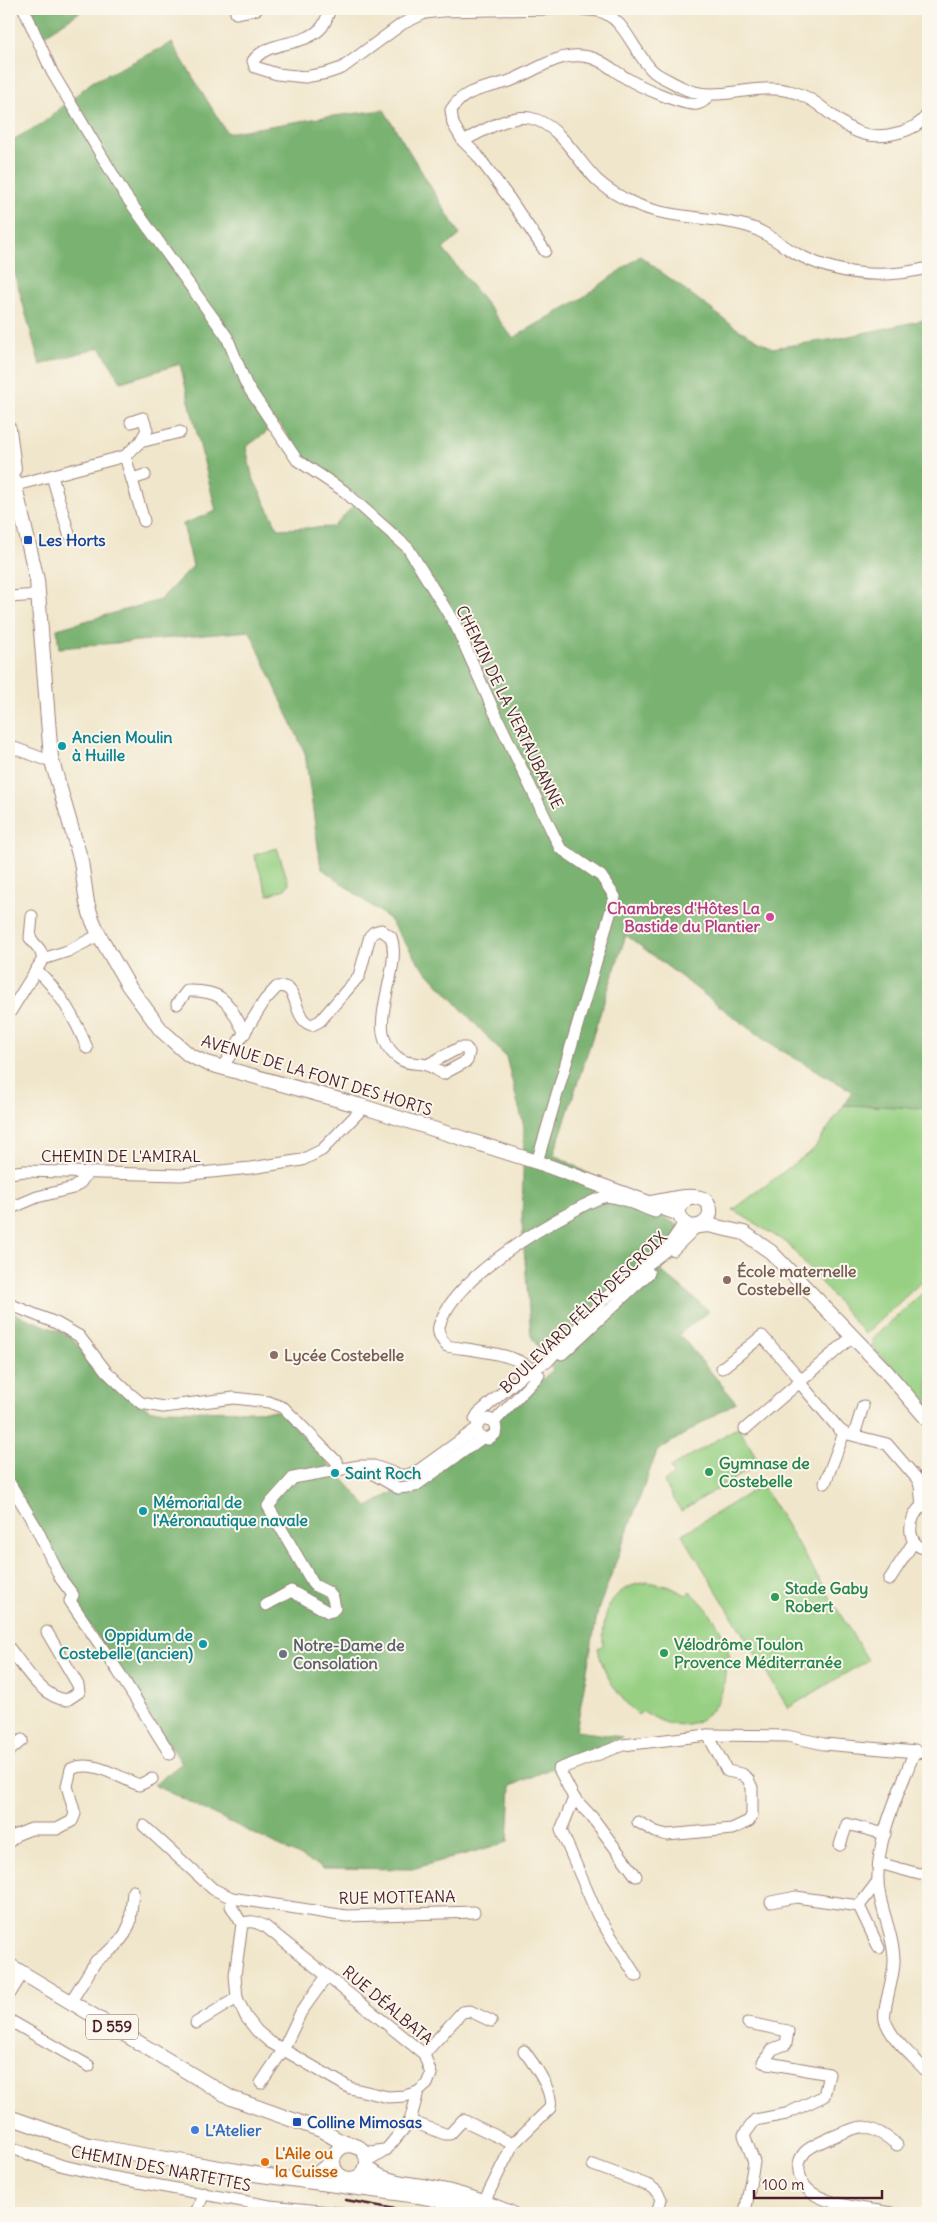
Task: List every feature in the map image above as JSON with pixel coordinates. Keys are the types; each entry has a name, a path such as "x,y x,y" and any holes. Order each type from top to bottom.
{"main road":[{"name":"AVENUE DE LA FONT DES HORTS","path":"9,430 10,459 40,595 51,758 81,861 87,903 99,935 128,985 161,1030 189,1055 222,1068 361,1106 536,1162 650,1203 688,1221 744,1233 780,1259 852,1338 885,1370 928,1420"},
{"name":"AVENUE DE LA FONT DES HORTS","path":"650,1203 688,1197"},
{"path":"688,1197 701,1197 708,1203 710,1212 708,1218 688,1221 681,1204 688,1197"},
{"name":"AVENUE DE LA FONT DES HORTS","path":"710,1212 716,1220 732,1230"},
{"name":"D 559","path":"9,1965 232,2098 321,2130 338,2140 382,2178 433,2188 484,2208"},
{"path":"9,2117 89,2144 261,2175 418,2196"},
{"name":"D 559","path":"308,2126 326,2141 333,2158"},
{"path":"298,2179 318,2173 333,2158 337,2151 346,2146 363,2161 348,2180 340,2177 312,2181"},
{"path":"333,2158 334,2170 340,2177"},
{"name":"D 559","path":"363,2161 384,2188 447,2202 511,2213"}],"street":[{"name":"CHEMIN DE LA VERTAUBANNE","path":"24,9 52,72 125,195 228,337 246,384 297,460 344,491 408,548 456,626 493,710 560,848 601,876 615,897 536,1162"},
{"path":"236,13 257,9"},
{"path":"330,9 323,26 314,34 300,41 264,50 253,61 254,67 277,74 305,77 327,74 342,68 402,24 425,14 442,10 549,9"},
{"path":"580,9 600,11 612,18 621,26 638,53 654,72 684,88 709,96 764,87 791,91 812,100 839,122 860,134 887,136 910,130 924,120 928,113"},
{"path":"545,252 499,184 477,155 463,141 453,124 451,110 458,99 469,92 508,81 565,57 581,55 596,58 627,79 664,96 695,104 705,101 709,96"},
{"path":"463,141 491,126 517,118 528,117 542,121 554,130 599,182 622,198 646,210 749,227 809,260 844,272 879,276 909,273 928,268"},
{"path":"15,481 52,476 125,456 140,442 147,430 143,418 131,422"},
{"path":"140,442 180,432"},
{"path":"125,456 144,521"},
{"path":"132,479 145,475"},
{"path":"52,476 69,534"},
{"path":"9,597 40,595"},
{"path":"9,746 44,759 51,758"},
{"path":"32,916 30,938 40,950 43,959"},
{"path":"222,1068 269,994 281,987 292,992 300,1017 309,1024 317,1024 359,976 370,936 374,932 381,930 391,937 393,946 390,981 382,1026 386,1041 394,1054 406,1062 414,1065 427,1065"},
{"path":"10,1012 43,959 68,951 99,935"},
{"path":"36,970 49,980 78,1025 87,1048"},
{"path":"177,1004 187,991 206,991 219,996 226,1003 245,1032"},
{"name":"CHEMIN DE L'AMIRAL","path":"9,1173 24,1171 180,1175 251,1168 302,1160 322,1150 359,1112 361,1106"},
{"path":"9,1209 37,1197 73,1188 81,1182 87,1173"},
{"path":"533,1374 501,1354 447,1346 442,1340 439,1326 451,1303 467,1284 525,1238 548,1224 606,1196 688,1221"},
{"name":"BOULEVARD FÉLIX DESCROIX","path":"533,1374 494,1422 496,1431 488,1439 479,1430 475,1419 478,1414 547,1362 604,1299 665,1251 688,1221"},
{"path":"9,1304 56,1323 79,1336 106,1370 141,1403 163,1407 234,1398 269,1402 284,1408 336,1461 340,1469"},
{"path":"722,1368 762,1336 839,1429 849,1434 887,1444 918,1480 925,1507 918,1509 913,1518 911,1535 913,1543 920,1548 928,1549"},
{"path":"746,1429 852,1338"},
{"path":"825,1483 863,1406"},
{"path":"479,1430 486,1419 494,1422"},
{"name":"BOULEVARD FÉLIX DESCROIX","path":"266,1605 291,1591 328,1612 335,1608 333,1598 328,1592 314,1585 268,1506 293,1478 325,1474 359,1466 374,1466 399,1475 408,1475 419,1470 479,1430"},
{"path":"9,1482 36,1527 61,1579 73,1595 70,1600 118,1671 170,1754"},
{"path":"889,1580 913,1543"},
{"path":"9,1648 38,1683 53,1697 67,1700 79,1692 78,1685 47,1632"},
{"path":"638,1822 666,1835 732,1829 749,1821 752,1815 752,1788 748,1779 742,1774 728,1771 708,1735"},
{"path":"636,1876 592,1817 574,1798 559,1769 623,1745 708,1735 787,1736 824,1744 928,1752"},
{"path":"9,1751 22,1740"},
{"path":"915,1750 885,1834 879,1863 878,1882 880,1901 894,1958 894,1977 884,2012 885,2020 900,2042 928,2073"},
{"path":"9,1842 16,1835 31,1829 57,1830 72,1821 75,1814 67,1786 71,1770 79,1766 91,1765 139,1785 152,1779"},
{"path":"574,1798 561,1830 598,1916 636,1976"},
{"path":"840,1845 847,1824 885,1834"},
{"name":"RUE MOTTEANA","path":"144,1826 213,1889 232,1898 346,1916 474,1912"},
{"path":"879,1863 919,1874 928,1873"},
{"path":"858,1906 878,1882"},
{"path":"70,2003 96,1961 116,1946 126,1934 130,1923 133,1890"},
{"path":"771,1902 796,1897 858,1906"},
{"path":"232,1898 231,1906 242,1924 235,1975 237,1998 246,2017 257,2031 283,2050 350,2088 388,2097 405,2096 418,2092"},
{"path":"858,1906 879,1948"},
{"name":"RUE DÉALBATA","path":"242,1924 247,1921 256,1922 266,1927 424,2054 431,2074 427,2084 418,2092 410,2121 386,2150 363,2161"},
{"path":"9,1995 22,1974"},
{"path":"261,2083 283,2050 301,2012 327,1976"},
{"path":"196,2022 237,1998"},
{"path":"424,2054 462,2012 470,2011 491,2021"},
{"path":"9,2020 89,2066"},
{"path":"745,2213 754,2162 744,2135 755,2120 786,2114 824,2096 829,2074 763,2062 773,2049 786,2044 788,2030 748,2022"},
{"path":"484,2208 513,2144 550,2108 551,2102 540,2072 524,2051"},
{"path":"410,2121 445,2134 450,2134 463,2120 513,2144"},
{"path":"891,2213 825,2199 813,2194 803,2184 799,2175 800,2159 806,2150 844,2132 862,2127 883,2133 897,2145"},
{"name":"CHEMIN DES NARTETTES","path":"9,2147 77,2170 270,2206 340,2213"},
{"path":"592,2165 635,2180 657,2192 661,2199 658,2213"},
{"path":"196,2213 204,2193"}],"green space":[{"path":"27,9 84,9 39,39"},
{"path":"172,43 227,133 325,117 384,110 460,235 443,249 513,338 582,298 640,256 736,328 772,348 836,339 928,319 928,1108 844,1105 852,1091 767,1042 626,935 554,1154 679,1226 701,1233 693,1237 660,1270 709,1311 679,1334 736,1402 657,1451 598,1610 576,1731 622,1737 511,1786 508,1842 412,1869 324,1868 154,1785 182,1763 87,1621 9,1483 9,1311 68,1335 120,1390 150,1410 280,1411 368,1507 419,1477 486,1429 553,1370 531,1336 522,1224 524,1127 506,1057 419,963 388,918 321,868 305,753 250,631 59,648 57,629 160,600 193,566 183,524 216,511 180,364 121,382 100,347 40,365 9,253 9,142 43,123 92,82","holes":["279,423 301,455 328,478 362,497 333,527 278,529 252,476 246,447"]},
{"path":"277,848 289,884 285,889 268,895 254,855"},
{"path":"844,1105 928,1108 928,1276 865,1334 787,1243 733,1210 814,1149"},
{"path":"928,1288 928,1409 914,1391 871,1346 874,1337"},
{"name":"Gymnase de Costebelle","path":"738,1427 760,1463 681,1511 664,1482 674,1475 670,1468"},
{"name":"Stade Gaby Robert","path":"762,1485 868,1660 788,1708 682,1534"},
{"name":"Vélodrôme Toulon Provence Méditerranée","path":"648,1582 670,1587 686,1595 690,1591 716,1622 727,1648 730,1658 725,1661 723,1687 719,1699 705,1717 694,1722 682,1725 667,1723 643,1711 638,1715 612,1684 600,1658 598,1648 603,1645 607,1611 611,1603 625,1589"}],"railway":[{"path":"346,2200 417,2213"}],"place":[{"name":"Les Horts","path":"28,540"},
{"name":"Ancien Moulin à Huille","path":"62,746"},
{"name":"Chambres d'Hôtes La Bastide du Plantier","path":"770,917"},
{"name":"École maternelle Costebelle","path":"727,1280"},
{"name":"Lycée Costebelle","path":"274,1355"},
{"name":"Gymnase de Costebelle","path":"709,1472"},
{"name":"Saint Roch","path":"335,1473"},
{"name":"Mémorial de l'Aéronautique navale","path":"143,1511"},
{"name":"Stade Gaby Robert","path":"775,1597"},
{"name":"Oppidum de Costebelle (ancien)","path":"203,1644"},
{"name":"Vélodrôme Toulon Provence Méditerranée","path":"664,1653"},
{"name":"Notre-Dame de Consolation","path":"283,1654"},
{"name":"Colline Mimosas","path":"297,2122"},
{"name":"L’Atelier","path":"195,2130"},
{"name":"L'Aile ou la Cuisse","path":"265,2162"}]}
